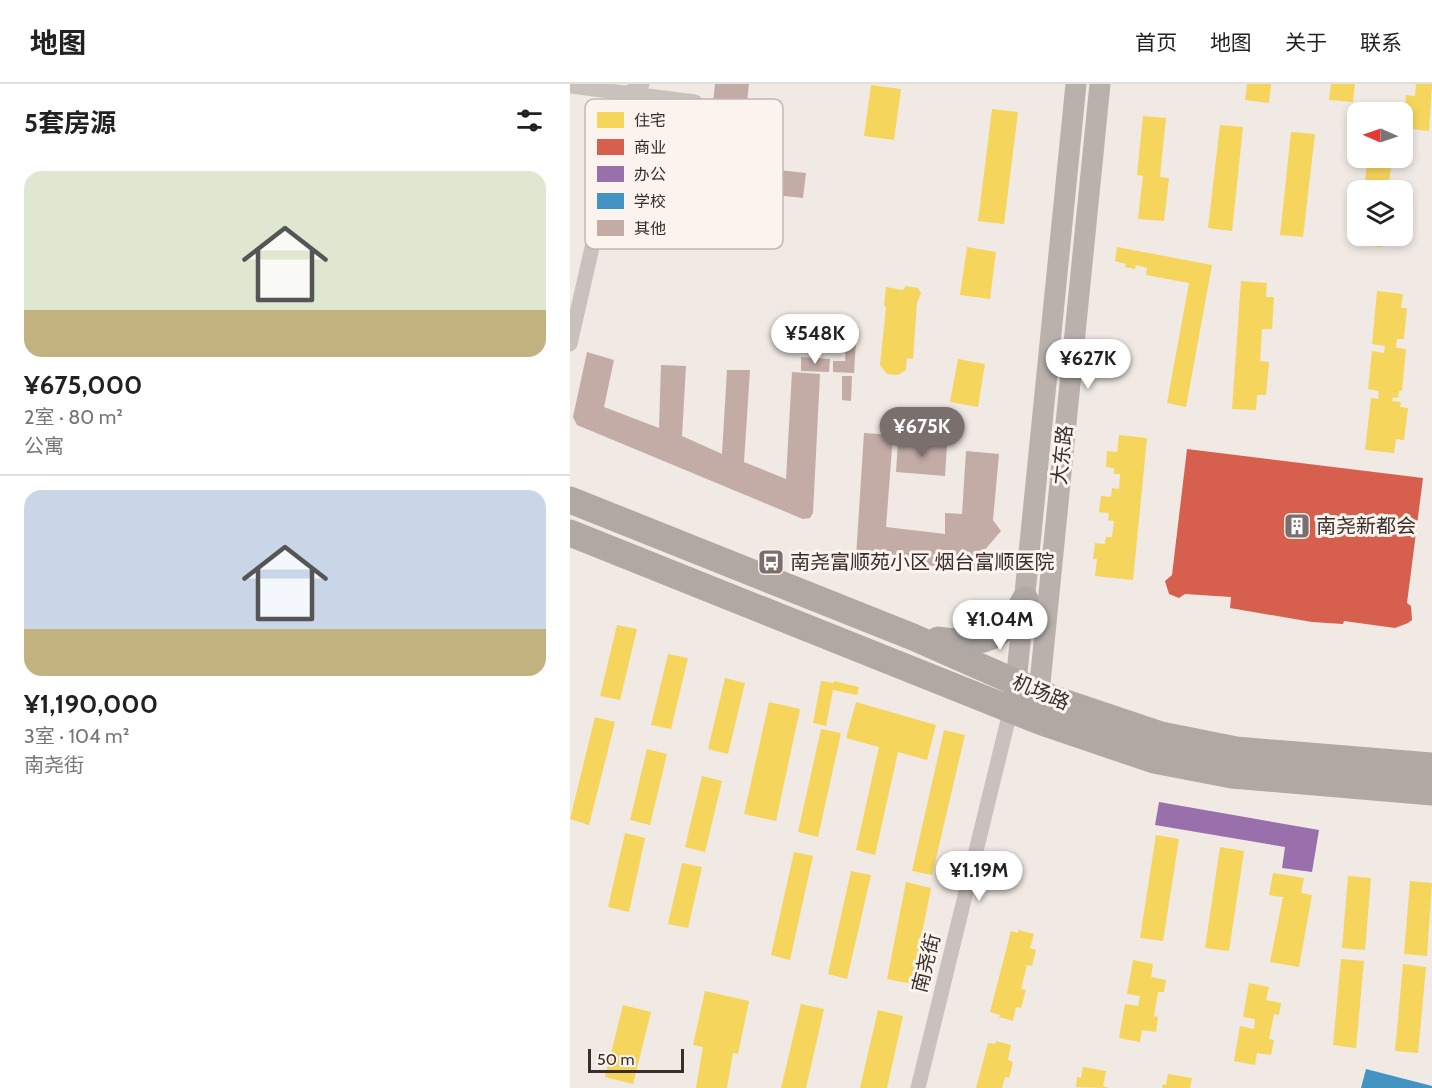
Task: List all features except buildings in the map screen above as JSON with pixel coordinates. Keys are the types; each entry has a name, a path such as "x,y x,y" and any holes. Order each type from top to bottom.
{"highway":[{"name":"机场路","path":"570,500 913,637 1005,677 1025,701 1091,740 1154,760 1232,776 1432,792"},
{"name":"机场路","path":"570,533 1025,701 1161,735 1236,750 1432,766"},
{"path":"913,637 948,642 985,640 1001,632 1015,618 1025,600"}],"street":[{"path":"626,99 627,94 642,84"},
{"name":"大东路","path":"1025,701 1025,600 1076,84"},
{"name":"大东路","path":"1025,701 1100,84"},
{"path":"570,86 670,99"},
{"path":"570,344 592,249"},
{"name":"南尧街","path":"918,1088 1025,701"}],"place":[{"name":"南尧新都会","path":"1297,526"},
{"name":"南尧富顺苑小区 烟台富顺医院","path":"771,562"}]}
